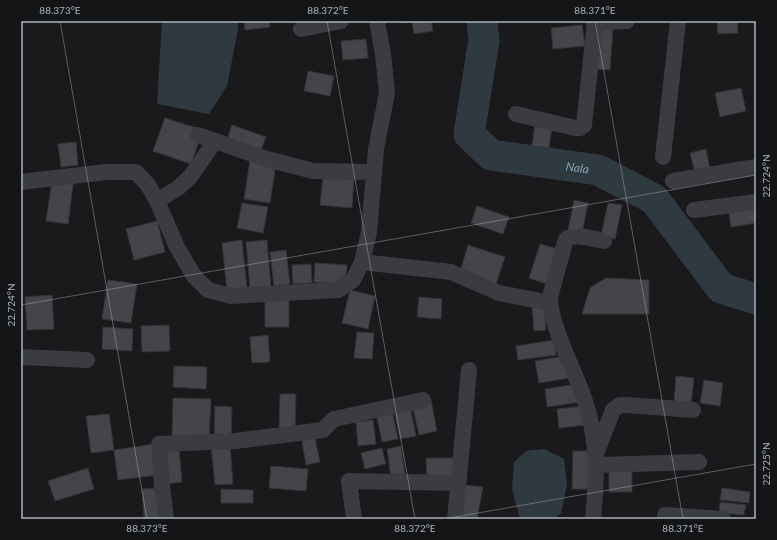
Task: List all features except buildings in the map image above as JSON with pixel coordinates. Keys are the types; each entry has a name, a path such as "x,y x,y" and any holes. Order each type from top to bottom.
{"street":[{"path":"301,29 341,21"},
{"path":"21,182 106,172 136,172 148,185 157,201 177,247 194,276 208,290 231,296 338,290 353,280 362,262 369,232 376,149 387,93 383,54 377,21"},
{"path":"516,114 574,128 584,126 594,21 627,21"},
{"path":"663,157 678,21"},
{"path":"198,135 267,159 313,171 374,172"},
{"path":"157,201 178,188 190,176 215,141"},
{"path":"673,181 756,167"},
{"path":"694,210 756,202"},
{"path":"593,519 596,459 594,435 584,398 567,356 550,303 550,297 566,238 580,236 604,241"},
{"path":"362,262 440,269 451,272 499,293 550,303"},
{"path":"21,357 87,360"},
{"path":"455,519 469,370"},
{"path":"166,519 159,444 235,441 323,430 334,419 423,400"},
{"path":"596,459 613,410 620,406 627,405 693,410"},
{"path":"596,459 699,462"},
{"path":"354,519 349,481 458,483"},
{"path":"665,514 723,519"}],"shaded area":[{"path":"162,21 238,21 238,29 227,86 209,114 157,104"},
{"path":"544,449 564,459 567,484 561,514 552,519 520,519 512,489 514,462 526,451"}],"waterway":[{"name":"Nala","path":"482,21 484,40 469,134 491,155 598,170 654,199 721,288 756,299"}]}
